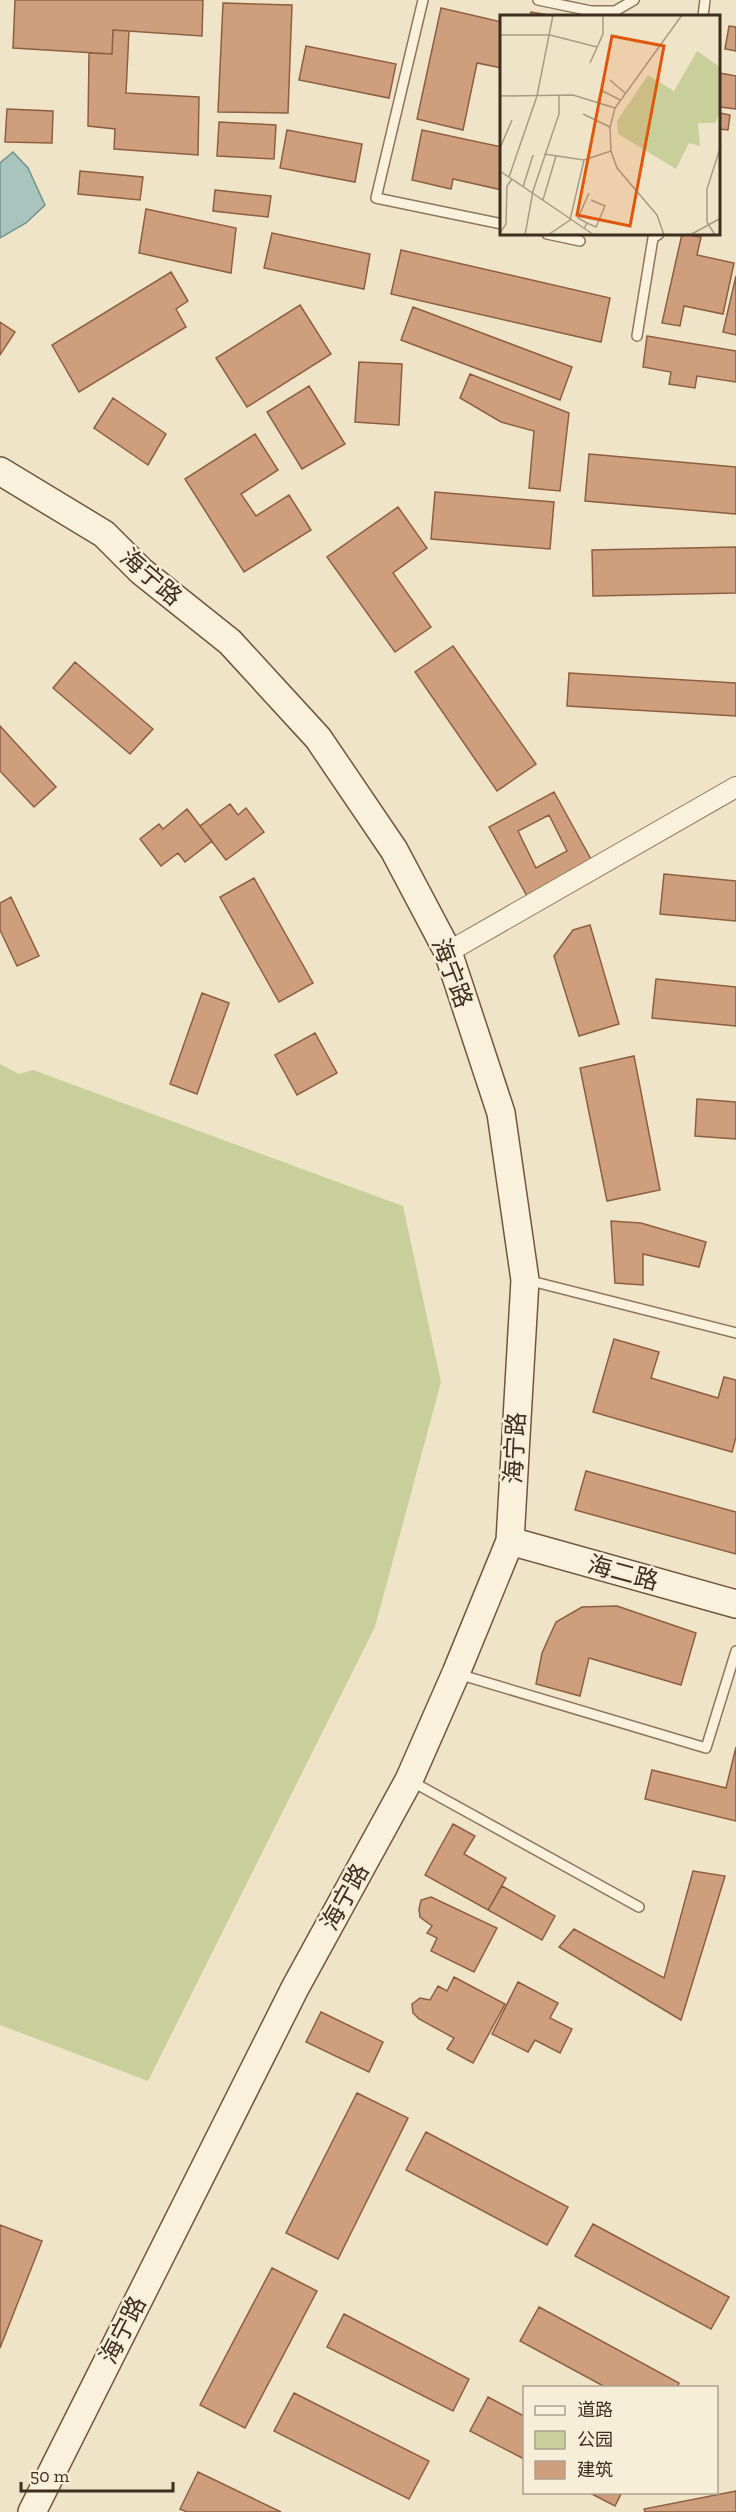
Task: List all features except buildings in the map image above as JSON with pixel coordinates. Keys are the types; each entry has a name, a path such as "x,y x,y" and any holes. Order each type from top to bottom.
{"main road":[{"name":"海宁路","path":"0,471 104,534 141,571 230,642 318,738 394,850 447,952 501,1113 525,1280 510,1541 409,1780 296,1988 32,2512"},
{"name":"海二路","path":"510,1541 736,1604"}],"street":[{"path":"447,952 736,787"}],"lane":[{"path":"423,0 376,198 500,224"},
{"path":"538,0 591,11 615,11 634,0"},
{"path":"703,15 705,0"},
{"path":"556,236 580,241"},
{"path":"637,336 653,238 656,236"},
{"path":"525,1280 736,1333"},
{"path":"456,1673 705,1748 736,1651"},
{"path":"409,1780 639,1906"}],"green space":[{"path":"0,1064 19,1074 33,1070 403,1206 441,1382 375,1627 148,2081 0,2025"}],"water":[{"path":"13,152 28,168 45,205 26,223 0,238 0,163"}]}
